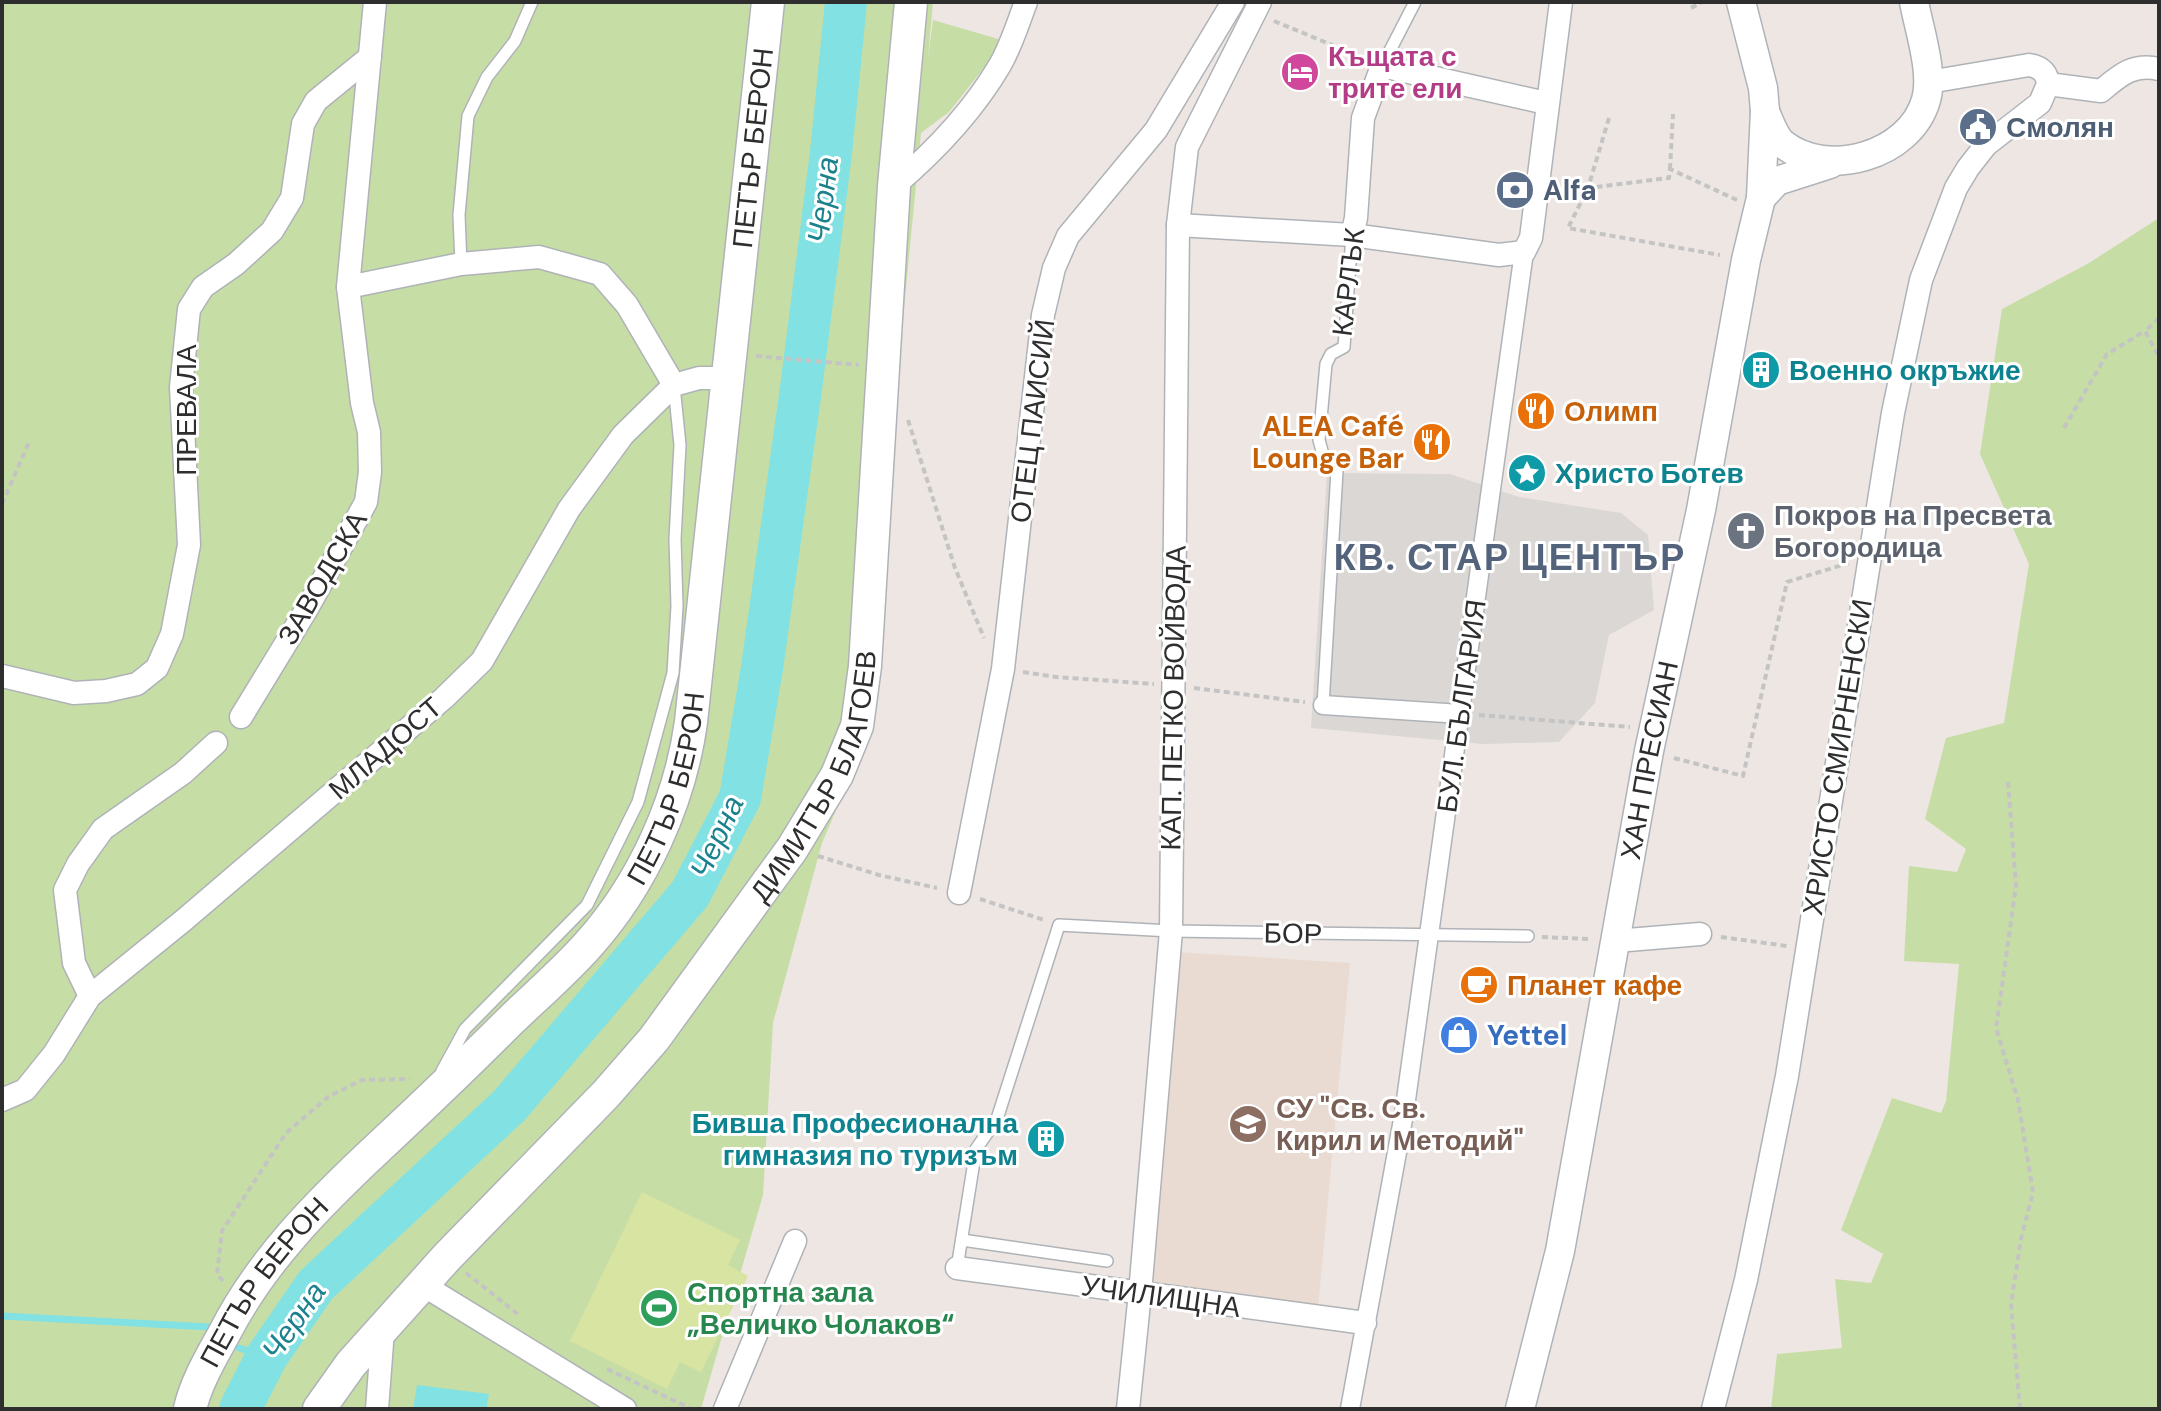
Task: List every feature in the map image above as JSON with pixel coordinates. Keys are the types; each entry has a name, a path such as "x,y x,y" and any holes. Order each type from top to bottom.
{"main road":[{"name":"ПЕТЪР БЕРОН","path":"190,1409 215,1350 241,1301 275,1254 337,1187 589,945 616,909 654,844 675,794 688,748 768,2"},
{"name":"ДИМИТЪР БЛАГОЕВ","path":"383,1330 447,1257 629,1069 654,1039 792,849 843,764 857,726 861,701 881,429 894,186 911,2"},
{"path":"319,1409 351,1364 383,1330"}],"street":[{"name":"ЗАВОДСКА","path":"241,717 308,607 366,502 370,472 369,432 362,403 348,287 375,2"},
{"path":"894,186 933,153 986,86 1001,64 1026,2"},
{"name":"ОТЕЦ ПАИСИЙ","path":"959,893 1003,669 1043,315 1054,268 1068,236 1156,130 1233,2"},
{"name":"БУЛ. БЪЛГАРИЯ","path":"1350,1409 1404,1114 1524,252 1531,238 1535,211 1546,103 1561,2"},
{"path":"1741,2 1756,52 1765,111 1780,142 1803,157 1816,161 1838,161"},
{"path":"1760,203 1777,181 1879,151 1904,134 1920,114 1927,99 1929,82 1914,2"},
{"name":"КАП. ПЕТКО ВОЙВОДА","path":"1128,1409 1171,931 1178,225 1187,147 1257,7"},
{"name":"ПРЕВАЛА","path":"2,676 74,693 106,691 137,684 157,668 172,634 189,545 181,387 189,309 203,287 236,264 272,231 292,198 303,124 316,101 370,57"},
{"path":"1929,82 2029,65 2044,72 2048,84 2101,91 2125,71 2137,67 2159,69"},
{"path":"1382,66 1546,103"},
{"name":"КАРЛЪК","path":"1352,235 1358,205 1363,118 1382,66"},
{"name":"ХРИСТО СМИРНЕНСКИ","path":"1713,1409 1746,1280 1787,1076 1893,413 1921,280 1956,188 1968,168 1986,145 2040,103 2048,84"},
{"name":"ХАН ПРЕСИАН","path":"1520,1409 1560,1251 1651,740 1701,510 1746,260 1760,203 1765,111"},
{"path":"1178,225 1352,235 1499,255 1524,252"},
{"path":"348,287 461,264 539,257 600,274 627,305 674,385 699,378 729,378"},
{"name":"МЛАДОСТ","path":"2,1100 25,1090 54,1054 90,996 433,709 482,661 569,509 623,435 674,385"},
{"path":"1323,705 1461,714"},
{"path":"90,996 74,963 65,890 78,864 103,829 183,773 216,743"},
{"path":"1616,941 1700,934"},
{"path":"725,1409 795,1241"},
{"name":"УЧИЛИЩНА","path":"957,1268 1365,1323"},
{"path":"423,1285 625,1409"},
{"path":"377,1409 383,1330"}],"lane":[{"path":"461,264 459,215 468,116 487,77 515,41 532,2"},
{"name":"КАРЛЪК","path":"1382,66 1415,2"},
{"name":"КАРЛЪК","path":"1323,705 1337,471 1324,458 1319,440 1326,364 1331,354 1344,347 1352,235"},
{"path":"437,1080 465,1029 587,905 638,802 673,673 680,445 674,385"},
{"path":"957,1268 976,1149 997,1119 1059,925"},
{"name":"БОР","path":"1059,925 1171,931 1528,936"},
{"path":"962,1240 1107,1261"}],"path":[{"path":"1691,8 1702,2"},
{"path":"1257,7 1382,66"},
{"path":"1535,211 1588,188 1669,178 1673,114"},
{"path":"1609,118 1588,188 1568,228 1746,260"},
{"path":"1670,169 1760,203"},
{"path":"2064,428 2107,354 2145,331 2159,318"},
{"path":"2145,331 2159,357"},
{"path":"760,357 853,365"},
{"path":"904,412 911,425 955,568 980,632 1003,669"},
{"path":"2,504 30,440"},
{"path":"1461,714 1651,740 1743,776 1787,582 1870,557"},
{"path":"2008,782 2016,886 1996,1028 2018,1100 2033,1192 2021,1239 2011,1304 2020,1409"},
{"path":"792,849 879,875 959,893 1059,925"},
{"path":"1700,934 1806,949"},
{"path":"1528,936 1616,941"},
{"path":"241,1301 217,1274 222,1231 286,1133 328,1097 362,1080 437,1080"},
{"path":"447,1257 521,1317"},
{"path":"598,1365 692,1409"}],"shaded area":[{"path":"1327,473 1450,474 1519,497 1621,513 1648,535 1654,610 1609,635 1595,703 1559,742 1483,744 1311,728"},
{"name":"СУ \"Св. Св. Кирил и Методий\"","path":"1176,952 1350,963 1318,1308 1146,1285"}],"green space":[{"path":"2,2 933,2 928,58 933,20 1005,41 949,112 921,133 861,752 822,843 773,1023 763,1195 701,1409 2,1409"},
{"path":"2159,218 2159,1409 1771,1409 1777,1354 1842,1348 1835,1279 1871,1283 1883,1254 1841,1230 1892,1098 1941,1113 1946,1101 1959,964 1904,961 1909,866 1957,872 1966,849 1925,819 1946,738 2004,723 2029,564 1980,454 2002,309 2089,263"},
{"name":"Спортна зала „Величко Чолаков“","path":"642,1192 740,1240 728,1265 748,1276 701,1372 680,1362 667,1389 570,1341"}],"water":[{"path":"417,1385 489,1394 486,1409 413,1409"}],"waterway":[{"name":"Черна","path":"240,1409 267,1356 316,1285 509,1106 690,894 740,798 762,668 800,396 831,153 846,2"},
{"path":"2,1316 210,1327"},
{"path":"239,1348 267,1356"}],"place":[{"name":"Къщата с трите ели","path":"1300,72"},
{"name":"Смолян","path":"1978,127"},
{"name":"Alfa","path":"1515,190"},
{"name":"Военно окръжие","path":"1761,370"},
{"name":"Олимп","path":"1536,411"},
{"name":"ALEA Café Lounge Bar","path":"1432,442"},
{"name":"Христо Ботев","path":"1527,473"},
{"name":"Покров на Пресвета Богородица","path":"1746,531"},
{"name":"Планет кафе","path":"1479,985"},
{"name":"Yettel","path":"1459,1035"},
{"name":"СУ \"Св. Св. Кирил и Методий\"","path":"1248,1124"},
{"name":"Бивша Професионална гимназия по туризъм","path":"1046,1139"},
{"name":"Спортна зала „Величко Чолаков“","path":"659,1308"}],"district":[{"name":"КВ. СТАР ЦЕНТЪР","path":"1510,557"}]}
